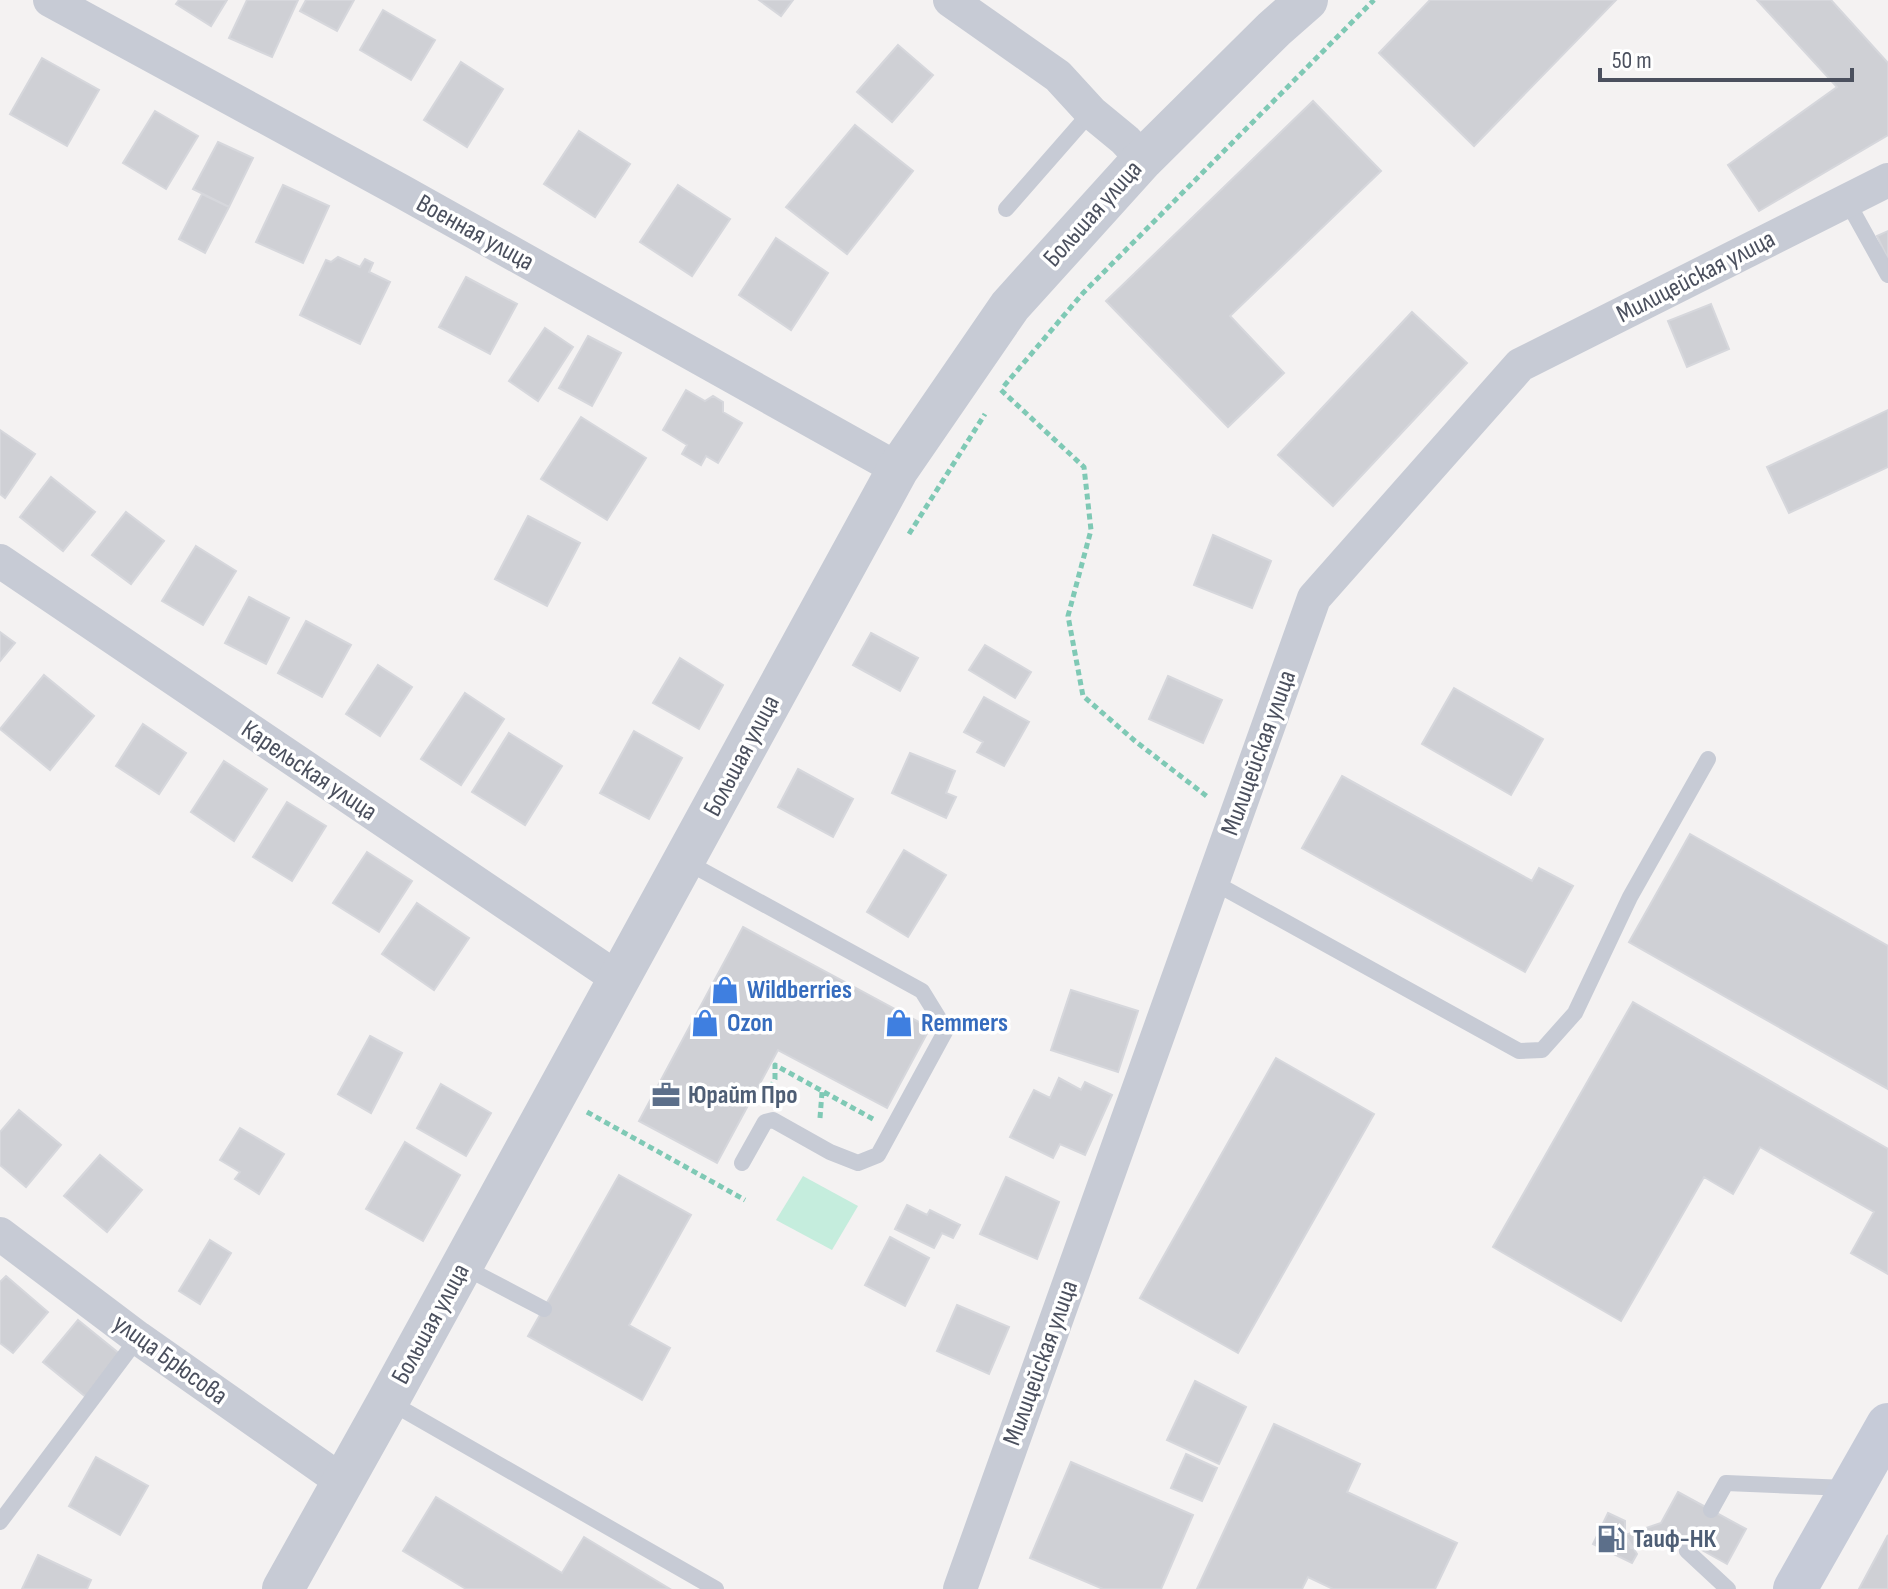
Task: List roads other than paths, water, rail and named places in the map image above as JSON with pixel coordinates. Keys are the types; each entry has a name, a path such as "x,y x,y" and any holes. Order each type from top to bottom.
{"main road":[{"path":"1795,1589 1888,1425"}],"street":[{"name":"Военная улица","path":"50,0 401,191 898,469"},
{"path":"950,0 1058,76 1091,112 1143,159"},
{"name":"Большая улица","path":"283,1589 898,469 1010,306 1143,159 1307,0"},
{"name":"Милицейская улица","path":"960,1589 1314,598 1520,365 1888,180"},
{"name":"Карельская улица","path":"0,561 620,980"},
{"name":"улица Брюсова","path":"0,1234 138,1338 343,1482"}],"lane":[{"path":"1006,209 1091,112"},
{"path":"1847,201 1888,275"},
{"path":"1213,882 1519,1051 1542,1050 1575,1013 1630,897 1708,759"},
{"path":"685,861 922,991 946,1030 878,1155 858,1163 830,1152 773,1120 765,1122 742,1163"},
{"path":"462,1266 544,1309"},
{"path":"0,1522 138,1338"},
{"path":"388,1401 716,1589"},
{"path":"1711,1510 1726,1483 1852,1488"},
{"path":"1691,1544 1687,1551 1728,1589"}],"place":[{"name":"Wildberries","path":"725,990"},
{"name":"Ozon","path":"705,1023"},
{"name":"Remmers","path":"899,1023"},
{"name":"Юрайт Про","path":"666,1095"},
{"name":"Таиф-НК","path":"1611,1539"}]}
